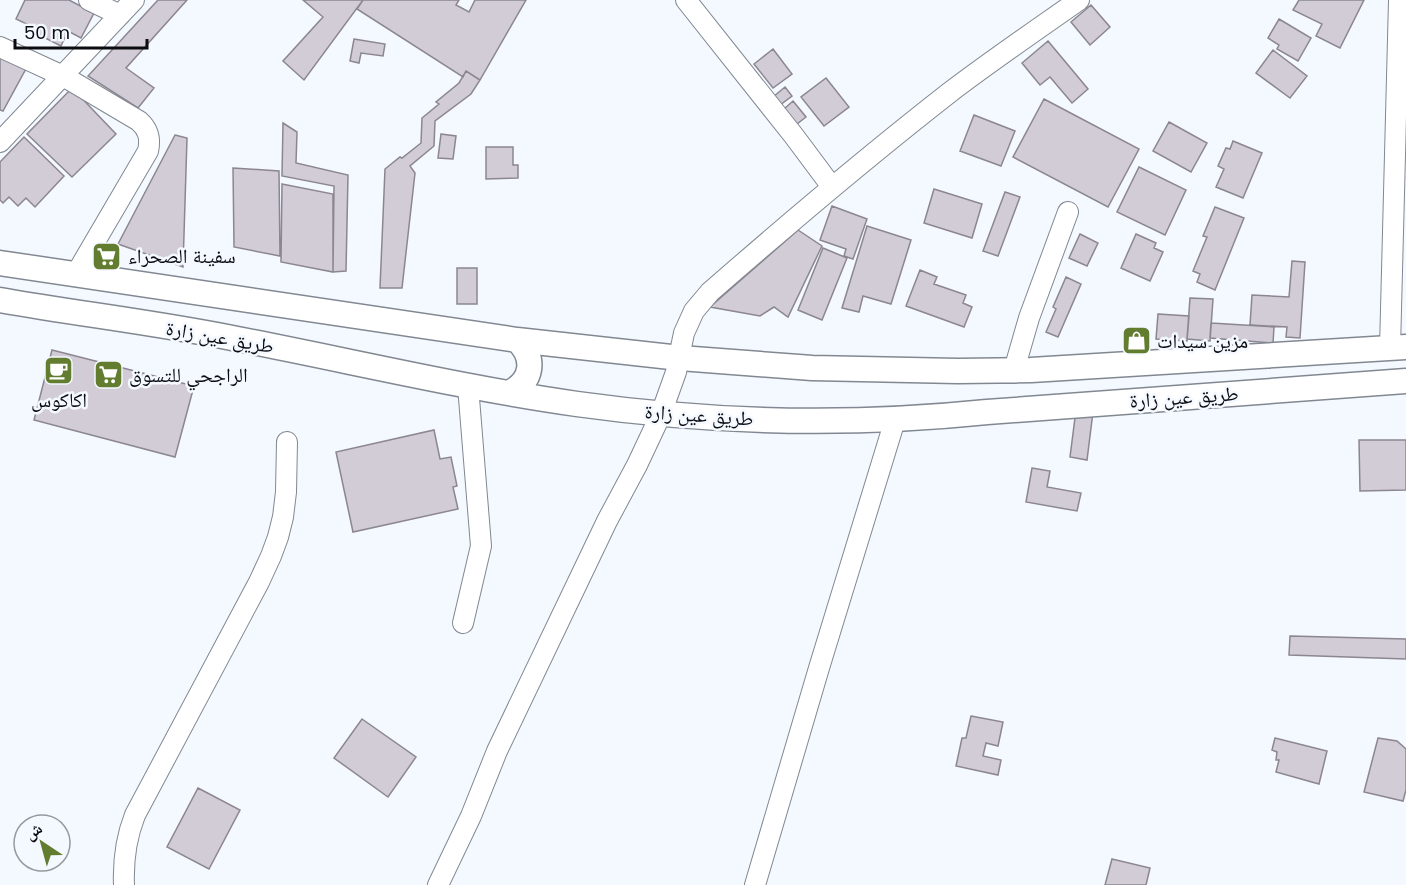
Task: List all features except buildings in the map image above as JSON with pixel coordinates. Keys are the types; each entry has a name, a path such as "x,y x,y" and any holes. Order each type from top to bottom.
{"main road":[{"name":"طريق عين زارة","path":"0,263 517,340 680,358 813,368 1014,370 1398,347"},
{"name":"طريق عين زارة","path":"0,300 234,338 468,386 578,404 661,414 794,421 895,420 1289,388 1406,381"},
{"path":"509,393 522,384 529,369 527,353 517,340"}],"street":[{"path":"89,0 120,15"},
{"path":"0,142 134,0"},
{"path":"686,0 832,187"},
{"path":"438,885 471,816 502,741 607,520 661,414 680,358 681,345 688,322 694,311 705,296 832,187 974,74 1078,0"},
{"path":"1398,347 1399,0"},
{"path":"0,47 63,76 139,121 147,130 150,143 148,151 76,274"},
{"path":"1014,370 1029,318 1068,212"},
{"path":"463,623 481,546 468,386"},
{"path":"755,885 895,420"},
{"path":"124,885 126,848 135,815 259,582 278,537 286,492 287,442"}],"place":[{"name":"سفينة الصحراء","path":"107,256"},
{"name":"مزين سيدات","path":"1136,341"},
{"name":"اكاكوس","path":"59,370"},
{"name":"الراجحي للتسوق","path":"108,375"}]}
